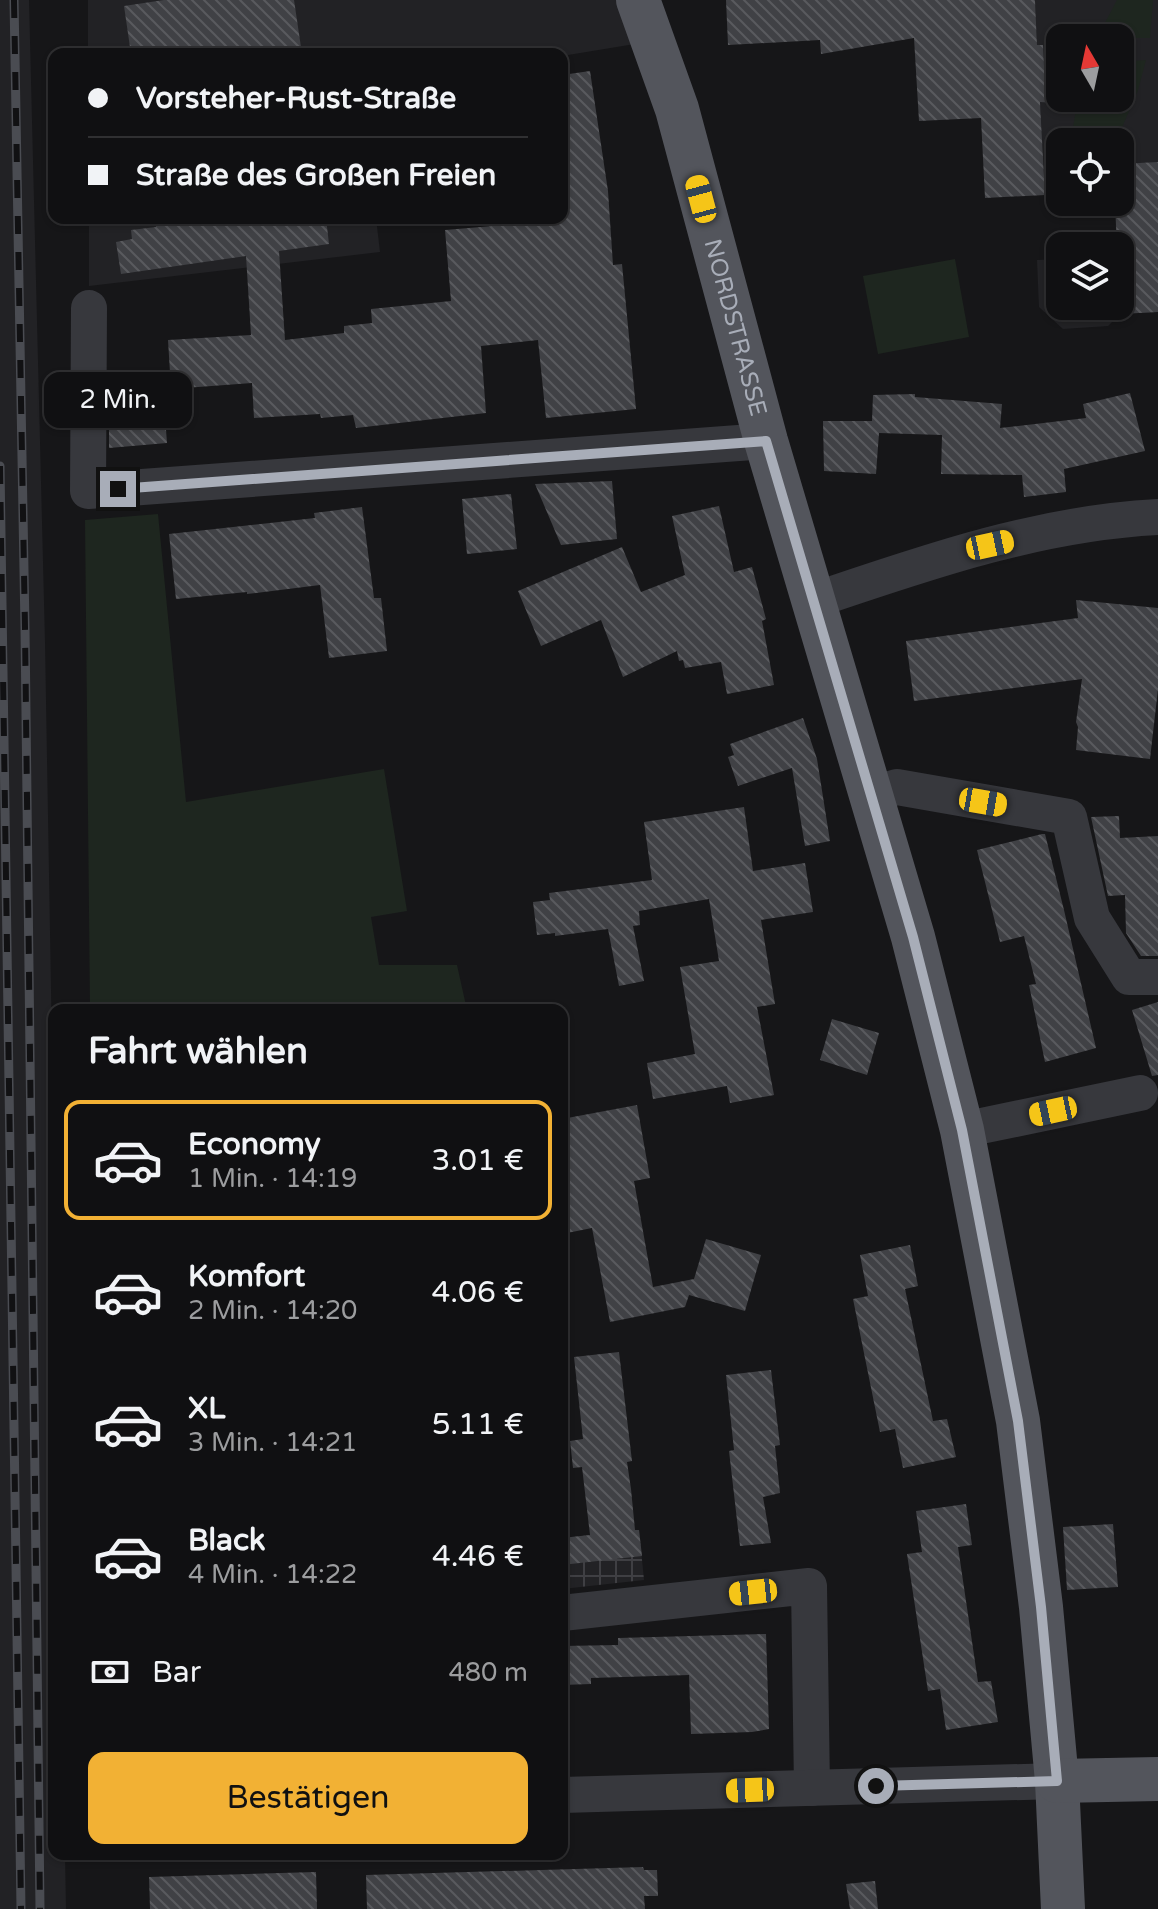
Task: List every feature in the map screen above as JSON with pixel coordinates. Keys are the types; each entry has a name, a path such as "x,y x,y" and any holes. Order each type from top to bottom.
{"main road":[{"name":"NORDSTRASSE","path":"638,0 677,109 766,441 913,937 962,1130 1018,1421 1041,1607 1057,1781 1063,1909"},
{"path":"1057,1781 1158,1779"}],"street":[{"path":"89,308 88,491 766,441"},
{"path":"812,601 961,551 1077,525 1158,517"},
{"path":"870,795 897,787 1069,817 1092,918 1129,977 1158,977"},
{"path":"962,1130 1140,1093"},
{"path":"568,1612 809,1586 812,1788"},
{"path":"568,1795 1057,1781"}],"shaded area":[{"path":"0,0 29,0 51,1004 48,1004 48,1860 65,1860 66,1909 0,1909"},
{"path":"88,0 639,0 653,41 568,55 568,48 88,48"},
{"path":"1035,0 1158,0 1158,312 1134,313 1134,232 1116,232 1115,216 1134,216 1134,128 1046,128 1045,195 1040,102 1046,103 1046,112 1134,112 1134,24 1046,24 1044,66 1037,45"},
{"path":"1117,0 1153,0 1150,38 1134,38 1134,24 1104,24"},
{"path":"1146,60 1134,99 1134,61"},
{"path":"1076,112 1129,112 1122,128 1073,128"},
{"path":"89,224 377,224 380,252 89,286"},
{"path":"955,259 969,337 878,354 863,276"},
{"path":"1037,260 1046,260 1046,313 1039,307"},
{"path":"1053,320 1114,320 1108,326 1063,329"},
{"path":"158,514 186,802 384,769 407,911 371,917 379,965 457,965 466,1004 90,1004 85,520"},
{"path":"639,1530 644,1580 568,1588 568,1537"}],"building":[{"path":"164,0 294,0 301,48 130,48 124,6"},
{"path":"726,0 1035,0 1037,45 1043,45 1046,66 1046,103 1040,102 1045,195 985,198 981,118 919,121 914,38 821,54 820,40 728,45"},
{"path":"590,71 608,191 613,265 622,264 636,409 546,418 538,340 481,346 486,413 356,428 353,415 254,418 252,383 171,389 168,340 251,335 246,256 121,274 116,242 132,239 131,230 156,227 156,224 327,224 329,244 279,251 285,340 344,333 344,326 372,323 371,309 451,301 445,230 515,224 568,224 568,74"},
{"path":"1158,162 1158,312 1134,313 1134,232 1116,232 1116,216 1134,216 1134,163"},
{"path":"162,376 167,443 109,448 109,416 132,414 130,379"},
{"path":"1130,393 1145,451 1064,469 1066,492 1024,497 1022,475 941,474 942,435 879,433 876,474 824,471 823,421 872,421 873,395 915,394 915,397 1002,404 1000,428 1086,418 1083,404"},
{"path":"612,481 617,539 561,545 535,484"},
{"path":"511,494 517,549 467,554 462,499"},
{"path":"719,506 734,572 752,567 766,619 762,621 774,685 727,694 721,662 685,668 683,660 679,661 677,651 623,677 601,620 541,646 518,591 622,547 641,592 685,575 672,516"},
{"path":"362,507 374,598 381,598 387,651 329,658 320,585 176,599 169,534 315,518 314,513"},
{"path":"1076,600 1158,608 1158,689 1150,759 1076,750 1082,679 914,701 906,641 1078,618"},
{"path":"803,718 817,759 830,841 805,846 792,768 738,786 728,757 734,755 730,744"},
{"path":"744,807 753,871 805,863 813,912 761,920 775,1004 757,1007 774,1095 730,1103 727,1086 653,1099 647,1063 695,1054 680,967 719,961 709,899 639,911 640,925 633,926 644,981 619,986 608,929 555,936 555,933 537,935 533,902 550,900 549,893 652,880 644,822"},
{"path":"1119,816 1120,838 1158,836 1158,956 1141,956 1126,933 1125,895 1108,896 1091,817"},
{"path":"1045,834 1096,1048 1045,1062 1029,985 1036,984 1024,936 1000,942 977,850"},
{"path":"1158,1002 1158,1075 1152,1076 1132,1010"},
{"path":"832,1019 879,1033 867,1075 820,1060"},
{"path":"637,1105 650,1178 634,1181 653,1287 694,1279 706,1239 761,1255 745,1311 689,1295 685,1307 610,1322 592,1228 568,1233 568,1118"},
{"path":"910,1245 918,1286 905,1289 933,1421 947,1419 956,1457 903,1468 895,1429 880,1432 853,1299 868,1296 860,1255"},
{"path":"619,1352 632,1461 627,1462 635,1530 639,1530 642,1556 568,1564 568,1537 590,1535 582,1467 573,1468 570,1441 583,1439 574,1357"},
{"path":"771,1370 780,1445 775,1446 780,1493 763,1497 771,1543 740,1546 729,1451 734,1450 726,1375"},
{"path":"966,1504 972,1545 958,1547 978,1682 991,1681 998,1722 946,1730 940,1689 928,1691 907,1554 922,1552 916,1511"},
{"path":"1113,1524 1118,1587 1067,1590 1063,1527"},
{"path":"766,1634 769,1729 691,1734 689,1675 591,1678 591,1684 568,1685 568,1646 618,1645 618,1638"},
{"path":"643,1867 644,1870 657,1870 658,1896 644,1896 645,1909 367,1909 366,1875"},
{"path":"316,1872 317,1909 150,1909 149,1877"},
{"path":"875,1881 878,1909 850,1909 846,1884"}],"railway":[{"path":"14,0 25,628 40,1909"},
{"path":"0,466 21,1909"}],"route":[{"path":"118,489 766,441 913,937 962,1130 1018,1421 1041,1607 1057,1781 876,1786"}]}
